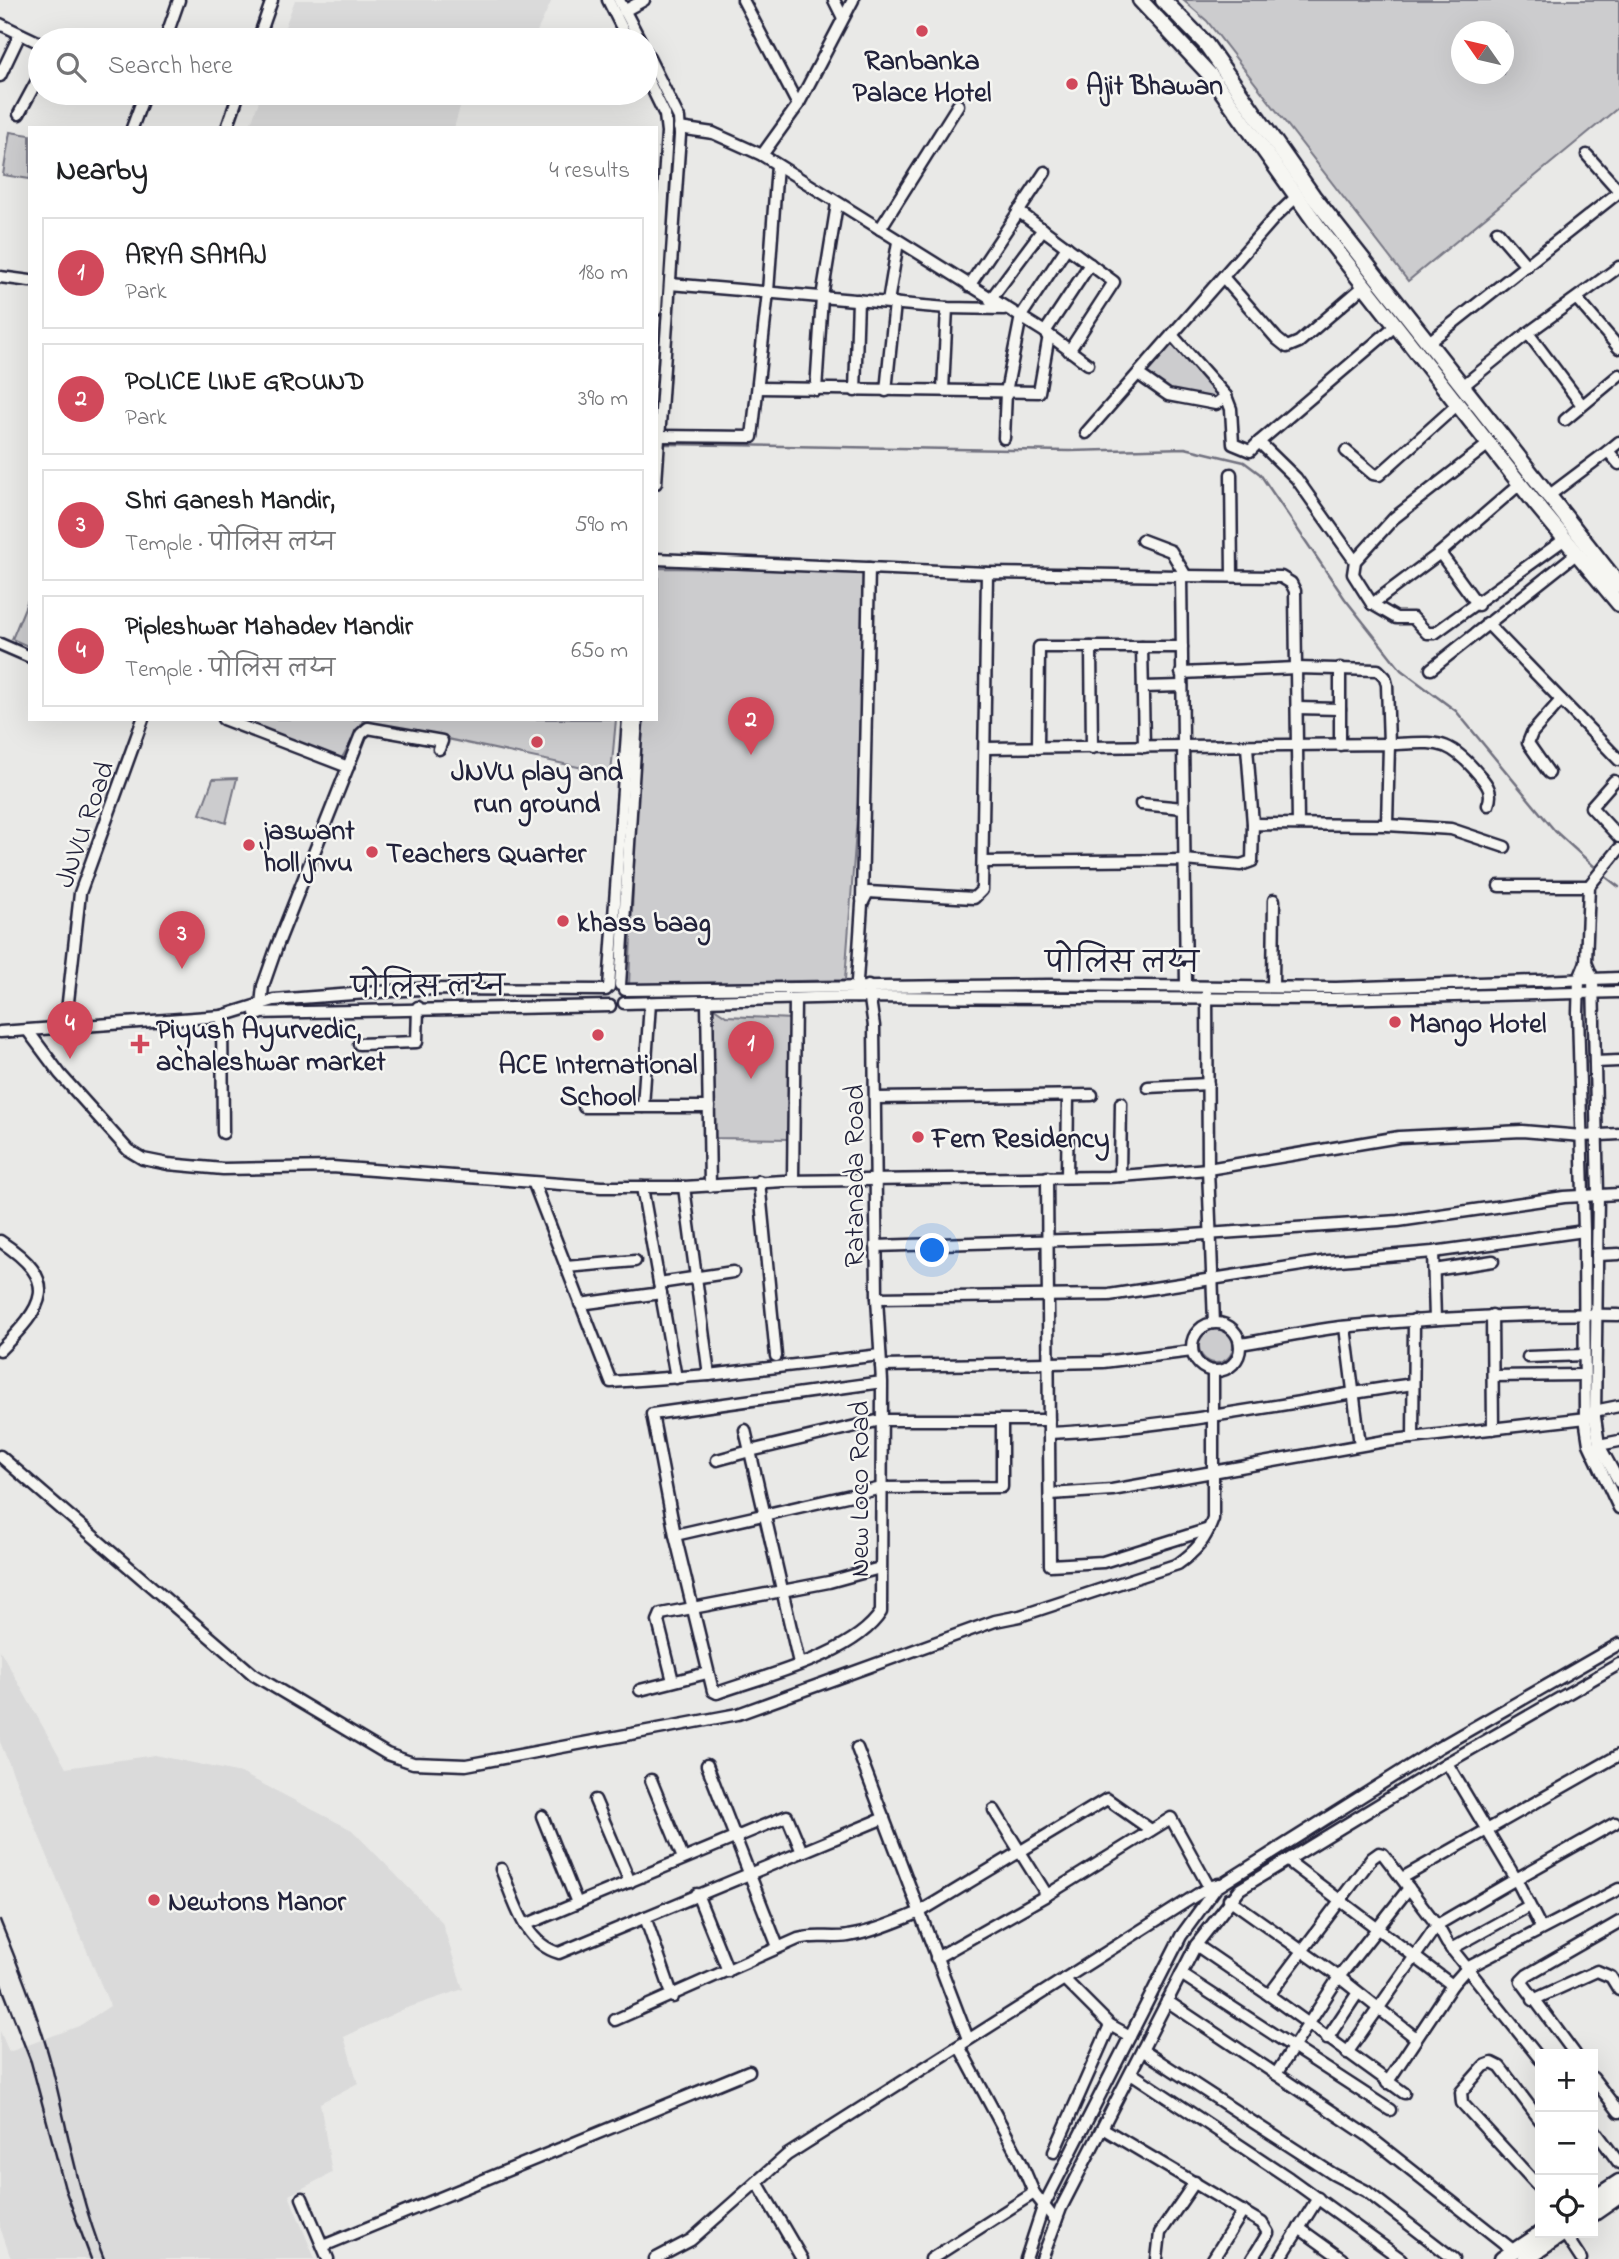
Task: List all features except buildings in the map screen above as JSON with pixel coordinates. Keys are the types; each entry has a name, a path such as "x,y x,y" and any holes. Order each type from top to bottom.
{"highway":[{"path":"1140,0 1205,69 1296,197 1364,286 1576,554 1619,604"},
{"path":"1163,0 1205,43 1313,196 1464,385 1547,497 1619,585"},
{"path":"1598,2192 1619,2182"},
{"path":"1598,2211 1619,2196"},
{"path":"1514,2256 1535,2238"},
{"path":"1514,2256 1553,2238"}],"street":[{"path":"169,28 179,0"},
{"path":"262,28 272,0"},
{"path":"608,0 622,28"},
{"path":"619,0 633,28"},
{"path":"624,11 644,0"},
{"path":"743,0 798,105"},
{"path":"834,0 843,18"},
{"path":"762,155 798,105 853,0"},
{"path":"0,24 28,38"},
{"path":"0,76 20,34"},
{"path":"658,76 672,103 679,128 658,460"},
{"path":"19,114 28,97"},
{"path":"658,101 665,116 667,132 658,278"},
{"path":"133,126 141,105"},
{"path":"228,126 235,105"},
{"path":"880,229 958,105"},
{"path":"679,128 713,133 762,155 1004,309 1021,316 1088,364"},
{"path":"1429,342 1619,192 1587,155"},
{"path":"660,436 752,437 768,292 776,164"},
{"path":"969,286 1045,172"},
{"path":"1086,433 1296,197"},
{"path":"816,390 822,297 837,204"},
{"path":"1018,211 1114,282 1069,351"},
{"path":"990,300 1043,229"},
{"path":"1497,231 1527,266"},
{"path":"886,391 898,242"},
{"path":"1004,438 1006,392 1021,316 1067,247"},
{"path":"759,388 1039,392 1047,333 1090,264"},
{"path":"1464,385 1528,333 1619,267"},
{"path":"0,277 28,281"},
{"path":"1223,277 1287,347 1299,342 1364,286"},
{"path":"670,284 947,308 1004,309"},
{"path":"1577,299 1619,348"},
{"path":"855,391 858,300"},
{"path":"943,390 947,308"},
{"path":"1172,335 1226,396 1231,409 1233,444 1250,451 1395,326"},
{"path":"1528,333 1582,405"},
{"path":"1138,374 1168,394 1216,404 1226,396"},
{"path":"1565,420 1619,375"},
{"path":"1346,451 1373,474 1380,475 1458,404"},
{"path":"1259,442 1296,478 1355,561"},
{"path":"1547,497 1619,442"},
{"path":"1490,443 1394,518 1355,561 1353,574 1372,604 1396,618 1412,618 1427,633 1435,633 1565,538"},
{"path":"1608,451 1619,464"},
{"path":"1231,474 1232,576"},
{"path":"1372,604 1440,553 1521,483"},
{"path":"1142,540 1171,551 1184,576 1181,673 1186,985"},
{"path":"1440,553 1478,604"},
{"path":"1431,669 1576,554"},
{"path":"658,559 987,573 1281,577 1291,583 1295,591 1298,824"},
{"path":"856,998 862,904 869,568"},
{"path":"862,904 868,892 974,898 982,890 985,862 987,573"},
{"path":"1487,623 1619,760"},
{"path":"0,643 28,656"},
{"path":"1038,748 1039,647 1182,648"},
{"path":"1091,647 1092,748"},
{"path":"1142,648 1144,747"},
{"path":"1181,673 1296,668 1378,670 1385,677 1389,744 1387,825"},
{"path":"1340,668 1340,745"},
{"path":"1143,687 1182,686"},
{"path":"1549,773 1528,743 1532,733 1561,700"},
{"path":"1297,708 1340,709"},
{"name":"JNVU Road","path":"65,1029 80,893 142,721"},
{"path":"228,721 348,767"},
{"path":"624,1003 615,988 628,721"},
{"path":"610,1006 604,997 615,988 637,721"},
{"path":"260,1014 260,1002 277,946 361,734 368,728 442,741 439,748"},
{"path":"985,748 1438,743 1454,749 1486,784 1490,793 1488,805"},
{"path":"985,862 1184,860 1248,863 1255,855 1247,747"},
{"path":"1614,781 1591,807 1619,837"},
{"path":"1141,804 1183,808"},
{"path":"1253,824 1387,825 1451,829 1505,847"},
{"path":"1619,849 1590,883 1587,962 1593,979 1598,1194 1597,1314 1588,1444 1619,1508"},
{"path":"1499,886 1590,883"},
{"path":"1273,986 1274,900"},
{"path":"1587,962 1579,979 1578,993 1584,1195 1584,1375 1599,1445 1619,1482"},
{"name":"पोलिस लय्न","path":"0,1032 222,1016 248,1010 260,1002 419,989 1186,985 1336,988 1619,978"},
{"path":"1207,985 1208,1169 1214,1323"},
{"name":"Ratanada Road","path":"868,986 874,1027 877,1298 881,1361"},
{"name":"पोलिस लय्न","path":"248,1010 260,1014 418,1007 617,1007 624,1003 856,998 1206,999 1619,992"},
{"path":"793,1181 795,999"},
{"path":"707,1002 710,1186"},
{"path":"643,1107 650,1003"},
{"path":"359,1044 417,1042 418,1007"},
{"path":"222,1016 223,1133"},
{"path":"28,1031 68,1083 128,1150 143,1159 223,1169 332,1167 534,1184 684,1187 759,1181 1120,1176 1208,1169 1399,1137 1522,1131 1582,1136 1619,1134"},
{"path":"1595,1062 1619,1061"},
{"path":"1148,1087 1208,1084"},
{"path":"876,1098 1092,1095"},
{"path":"1067,1177 1068,1096"},
{"path":"1120,1176 1121,1103"},
{"path":"584,1107 709,1107"},
{"path":"1047,1177 1050,1565 1103,1562 1209,1529"},
{"path":"759,1181 776,1356"},
{"path":"534,1184 611,1382 881,1361 1103,1362 1192,1351"},
{"path":"642,1187 676,1377"},
{"path":"684,1187 709,1375"},
{"path":"876,1246 1047,1242 1398,1221 1584,1195 1619,1194"},
{"path":"877,1298 1108,1295 1328,1261 1433,1252 1584,1231"},
{"path":"0,1241 26,1261 38,1280 40,1292 34,1315 0,1350"},
{"path":"1433,1252 1435,1319"},
{"path":"1597,1255 1619,1254"},
{"path":"566,1267 635,1261"},
{"path":"1434,1270 1493,1261"},
{"path":"580,1304 733,1272"},
{"path":"1492,1315 1493,1429"},
{"path":"1240,1344 1345,1327 1414,1320 1492,1315 1619,1315"},
{"path":"1413,1438 1414,1320"},
{"path":"1214,1323 1230,1327 1240,1344 1237,1358 1229,1367 1213,1371 1200,1366 1192,1351 1194,1335 1202,1326 1214,1323"},
{"path":"1345,1327 1360,1445"},
{"path":"1528,1357 1584,1355"},
{"name":"New Loco Road","path":"799,1663 858,1636 875,1623 881,1612 881,1361"},
{"path":"0,1456 254,1675 387,1754 413,1763 434,1766 466,1765 738,1714 995,1620 1020,1616 1178,1564 1195,1552 1213,1519 1213,1371"},
{"path":"1493,1376 1584,1375"},
{"path":"745,1430 799,1663 717,1693 713,1691 707,1673 675,1535 652,1415 882,1382"},
{"path":"1049,1433 1114,1431 1413,1384"},
{"path":"1050,1494 1112,1490 1360,1445 1591,1416 1619,1406"},
{"path":"717,1460 881,1420 1049,1420"},
{"path":"675,1535 882,1488 1002,1487 1002,1421"},
{"path":"1599,1445 1619,1441"},
{"path":"673,1681 659,1616 880,1568"},
{"path":"655,2259 691,2240 787,2155 968,2039 1209,1886 1223,1882 1438,1748 1619,1644"},
{"path":"1042,2259 1056,2221 1196,1945 1229,1899 1238,1890 1447,1763 1619,1664"},
{"path":"640,1690 707,1673"},
{"path":"857,1748 968,2039"},
{"path":"1402,1878 1619,1755"},
{"path":"1447,1763 1516,1879 1541,1928"},
{"path":"707,1765 737,1836 778,1947"},
{"path":"651,1780 683,1858"},
{"path":"595,1800 630,1881"},
{"path":"615,2020 673,1997 778,1947 812,1935 845,1937 918,1913 1107,1800 1151,1830"},
{"path":"994,1810 1046,1895"},
{"path":"542,1816 577,1903"},
{"path":"525,1925 787,1816 802,1852"},
{"path":"501,1869 525,1925 536,1940 559,1953 884,1818"},
{"path":"936,1958 1046,1895 1171,1818 1209,1886"},
{"path":"1347,2053 1376,2008 1437,1925 1615,1823"},
{"path":"1269,1995 1339,1899 1379,1853 1402,1878 1437,1925 1451,1949 1535,2053"},
{"path":"1288,1861 1452,1985"},
{"path":"1223,1882 1238,1890"},
{"path":"1026,2259 1043,2207 1181,1936 1223,1882"},
{"path":"1276,2074 1339,1977 1409,1888"},
{"path":"1387,2083 1452,1985 1467,1968 1619,1889"},
{"path":"697,1894 728,1971"},
{"path":"1229,1899 1339,1977 1357,1994 1416,2038"},
{"path":"1451,1949 1529,1906"},
{"path":"645,1917 673,1997"},
{"path":"1570,2049 1523,1986 1523,1978 1619,1922"},
{"path":"1196,1945 1404,2093"},
{"path":"1534,2000 1597,1971 1611,1977 1619,1990"},
{"path":"1181,1974 1390,2110"},
{"path":"1064,1979 1110,2025 1130,2036"},
{"path":"1327,2039 1357,1994"},
{"path":"1167,2001 1367,2135 1514,2256"},
{"path":"1054,2152 1110,2025"},
{"path":"959,2046 1020,2160 1034,2193 1056,2221"},
{"path":"1142,2050 1333,2174 1366,2191 1454,2259"},
{"path":"1535,2113 1500,2067 1492,2063 1484,2066 1461,2092 1462,2103 1535,2183"},
{"path":"323,2246 749,2071"},
{"path":"1131,2073 1318,2198 1401,2259"},
{"path":"1598,2085 1619,2112"},
{"path":"1104,2129 1195,2182 1267,2229 1252,2259"},
{"path":"1598,2135 1619,2163"},
{"path":"757,2182 802,2259"},
{"path":"1157,2259 1160,2233 1195,2182"},
{"path":"930,2259 1034,2193"},
{"path":"302,2198 328,2259"},
{"path":"1283,2258 1318,2198"},
{"path":"1213,2259 1242,2211"},
{"path":"1299,2228 1342,2259"},
{"path":"1567,2238 1581,2259"}],"shaded area":[{"path":"295,0 552,0 539,28 284,28"},
{"path":"1183,0 1619,0 1619,107 1408,281 1207,21"},
{"path":"258,105 461,105 455,126 250,126"},
{"path":"10,132 28,135 28,179 3,175"},
{"path":"1171,342 1218,394 1217,398 1213,400 1174,392 1145,373"},
{"path":"658,568 875,571 845,980 629,985 637,791 644,721 658,721"},
{"path":"28,600 28,646 12,639"},
{"name":"JNVU play and run ground","path":"234,721 363,721 339,763"},
{"name":"JNVU play and run ground","path":"363,721 616,721 611,774"},
{"path":"237,778 226,823 200,814 213,779"},
{"path":"708,1004 726,1016 792,1019 793,1139 709,1138"},
{"path":"1216,1329 1228,1334 1233,1346 1228,1358 1216,1363 1204,1358 1199,1346 1204,1334"},
{"path":"0,1650 66,1768 155,1755 241,1773 352,1830 442,1922 463,1989 404,2009 344,2037 358,2083 320,2103 332,2173 289,2195 315,2259 11,2259 0,2227 0,2031 9,2052 79,2026 110,2006 0,1742"}],"waterway":[{"path":"667,444 1070,451 1185,448 1244,462 1260,474 1345,599 1401,670 1456,711 1555,831 1597,869"},
{"path":"1602,874 1619,887"}],"railway":[{"path":"0,1920 47,2048 81,2188 104,2259"},
{"path":"0,1982 31,2062 65,2189 91,2259"}],"place":[{"name":"Ranbanka Palace Hotel","path":"922,31"},
{"name":"Ajit Bhawan","path":"1072,84"},
{"name":"JNVU play and run ground","path":"537,742"},
{"name":"POLICE LINE GROUND","path":"751,755"},
{"name":"jaswant holl jnvu","path":"249,845"},
{"name":"Teachers Quarter","path":"372,852"},
{"name":"khass baag","path":"563,921"},
{"name":"Shri Ganesh Mandir,","path":"182,969"},
{"name":"Mango Hotel","path":"1395,1022"},
{"name":"ACE International School","path":"598,1035"},
{"name":"Piyush Ayurvedic, achaleshwar market","path":"140,1044"},
{"name":"Pipleshwar Mahadev Mandir","path":"70,1059"},
{"name":"ARYA SAMAJ","path":"751,1079"},
{"name":"Fern Residency","path":"918,1137"},
{"name":"Newtons Manor","path":"154,1900"}]}
